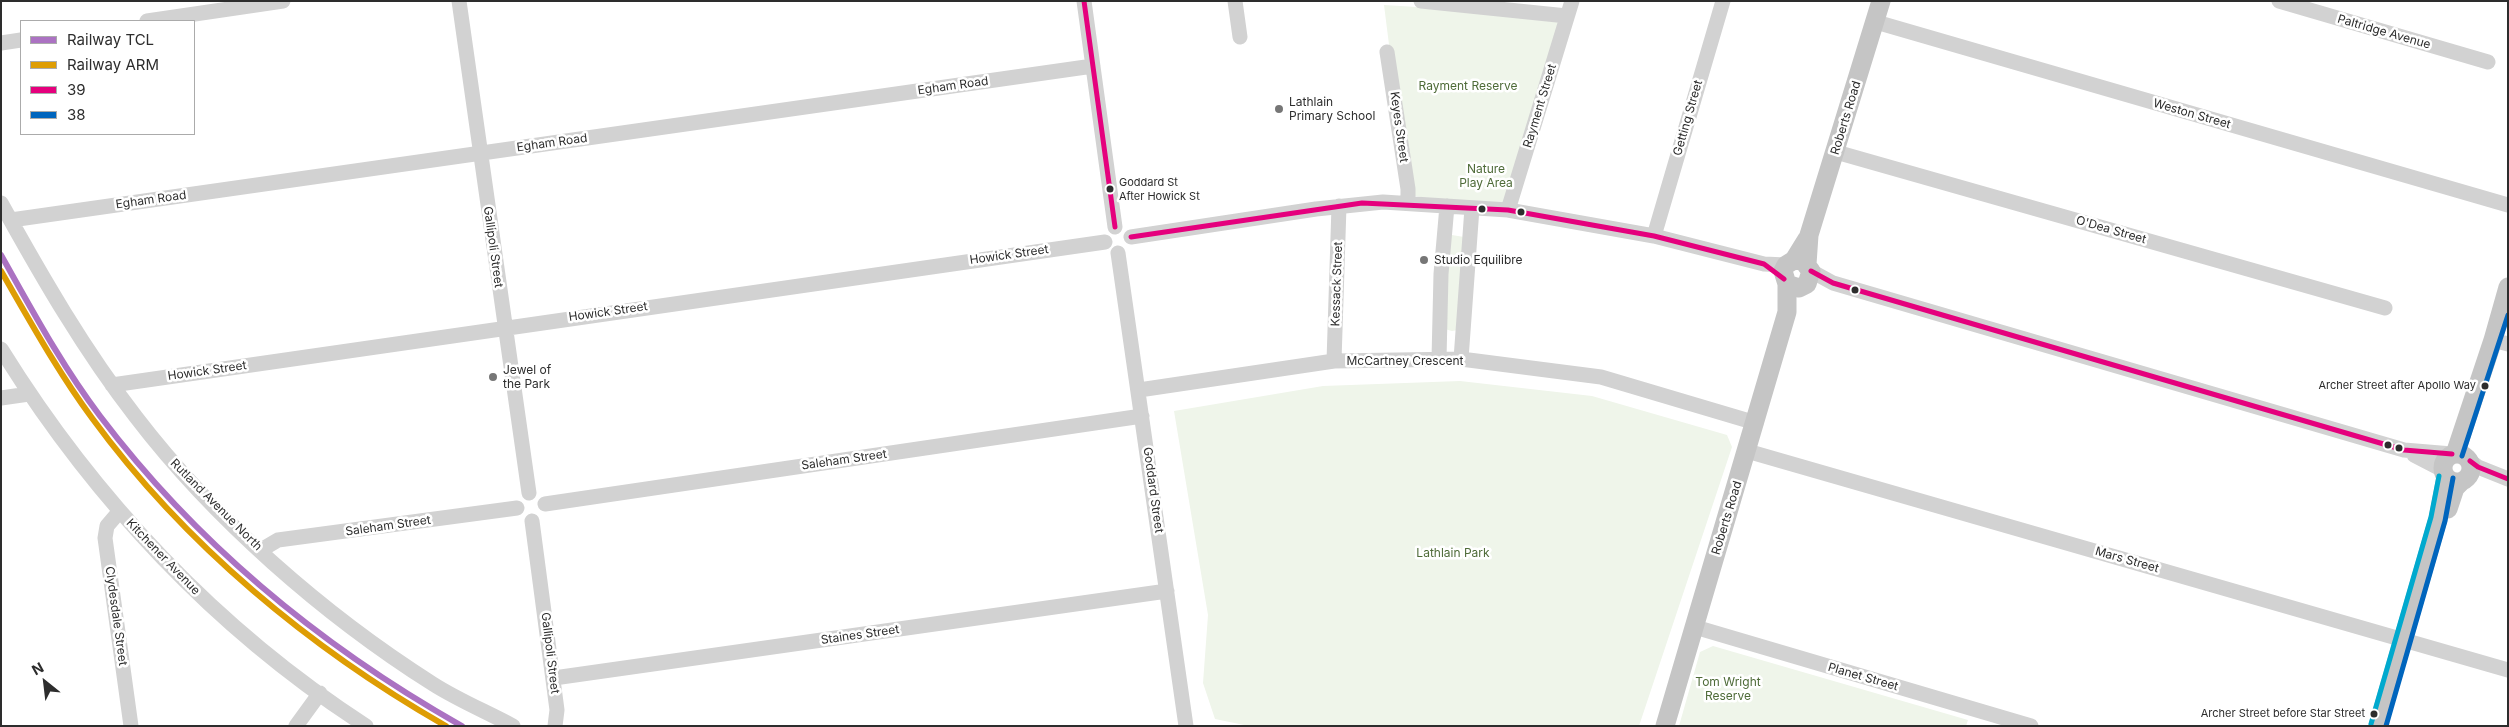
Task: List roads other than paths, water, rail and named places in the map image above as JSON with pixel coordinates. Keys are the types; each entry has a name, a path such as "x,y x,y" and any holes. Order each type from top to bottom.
{"main road":[{"name":"Roberts Road","path":"1666,725 1756,423 1798,274 1881,1"},
{"path":"2500,342 2508,287"},
{"path":"2378,726 2455,488 2458,467 2500,342 2508,311"},
{"path":"2385,726 2406,640"}],"street":[{"path":"154,20 283,1"},
{"name":"Gallipoli Street","path":"459,1 529,493"},
{"path":"1084,1 1115,227"},
{"path":"1235,1 1240,37"},
{"path":"1421,1 1568,16"},
{"name":"Rayment Street","path":"1508,210 1572,1"},
{"name":"Getting Street","path":"1654,236 1722,1"},
{"name":"Paltridge Avenue","path":"2279,1 2488,62"},
{"name":"Weston Street","path":"1876,22 2508,205"},
{"path":"1,43 20,40"},
{"name":"Keyes Street","path":"1387,52 1408,189 1408,203"},
{"name":"Egham Road","path":"11,220 1093,66"},
{"name":"O'Dea Street","path":"1836,152 2385,308"},
{"path":"1131,237 1369,202 1508,210 1654,236 1764,264 2458,467 2506,479"},
{"name":"Rutland Avenue North","path":"1,203 63,312 112,385 167,456 226,519 332,613 433,684 513,726"},
{"name":"Kessack Street","path":"1334,361 1340,206"},
{"path":"1439,359 1441,274 1447,206"},
{"path":"1461,359 1472,208"},
{"path":"1115,227 1124,228 1131,237 1128,248 1118,254 1111,251 1104,242 1106,234 1115,227"},
{"path":"1446,234 1470,238"},
{"name":"Howick Street","path":"112,385 1104,242"},
{"name":"Goddard Street","path":"1118,254 1186,726"},
{"path":"1441,328 1452,331 1463,329"},
{"name":"Kitchener Avenue","path":"1,349 55,431 119,512 187,583 240,632 366,726"},
{"name":"McCartney Crescent","path":"1139,390 1334,361 1461,359 1601,377 1756,423"},
{"path":"1,398 29,394"},
{"name":"Saleham Street","path":"545,504 1142,416"},
{"name":"Mars Street","path":"1747,451 2508,670"},
{"path":"529,493 539,495 545,504 542,516 532,521 522,518 517,508 520,498 529,493"},
{"name":"Saleham Street","path":"261,550 278,540 517,508"},
{"name":"Clydesdale Street","path":"119,512 107,526 105,538 130,726"},
{"name":"Gallipoli Street","path":"532,521 554,678 557,710 555,726"},
{"name":"Staines Street","path":"554,678 1167,591"},
{"name":"Planet Street","path":"1695,628 2031,726"},
{"path":"296,726 320,693"}],"rail line":[{"name":"TCL","path":"1,255 48,337 100,416 138,463 220,550 312,627 360,662 462,726"},
{"name":"ARM","path":"1,271 45,346 92,418 128,465 209,551 253,591 299,628 396,696 446,726"}],"place":[{"name":"Lathlain Primary School","path":"1279,109"},
{"name":"Goddard St After Howick St","path":"1110,189"},
{"name":"Studio Equilibre","path":"1424,260"},
{"name":"Jewel of the Park","path":"493,377"},
{"name":"Archer Street after Apollo Way","path":"2485,386"},
{"name":"Archer Street before Star Street","path":"2374,714"}],"park label":[{"name":"Rayment Reserve","path":"1468,86"},
{"name":"Nature Play Area","path":"1486,176"},
{"name":"Lathlain Park","path":"1453,553"},
{"name":"Tom Wright Reserve","path":"1728,689"}]}
